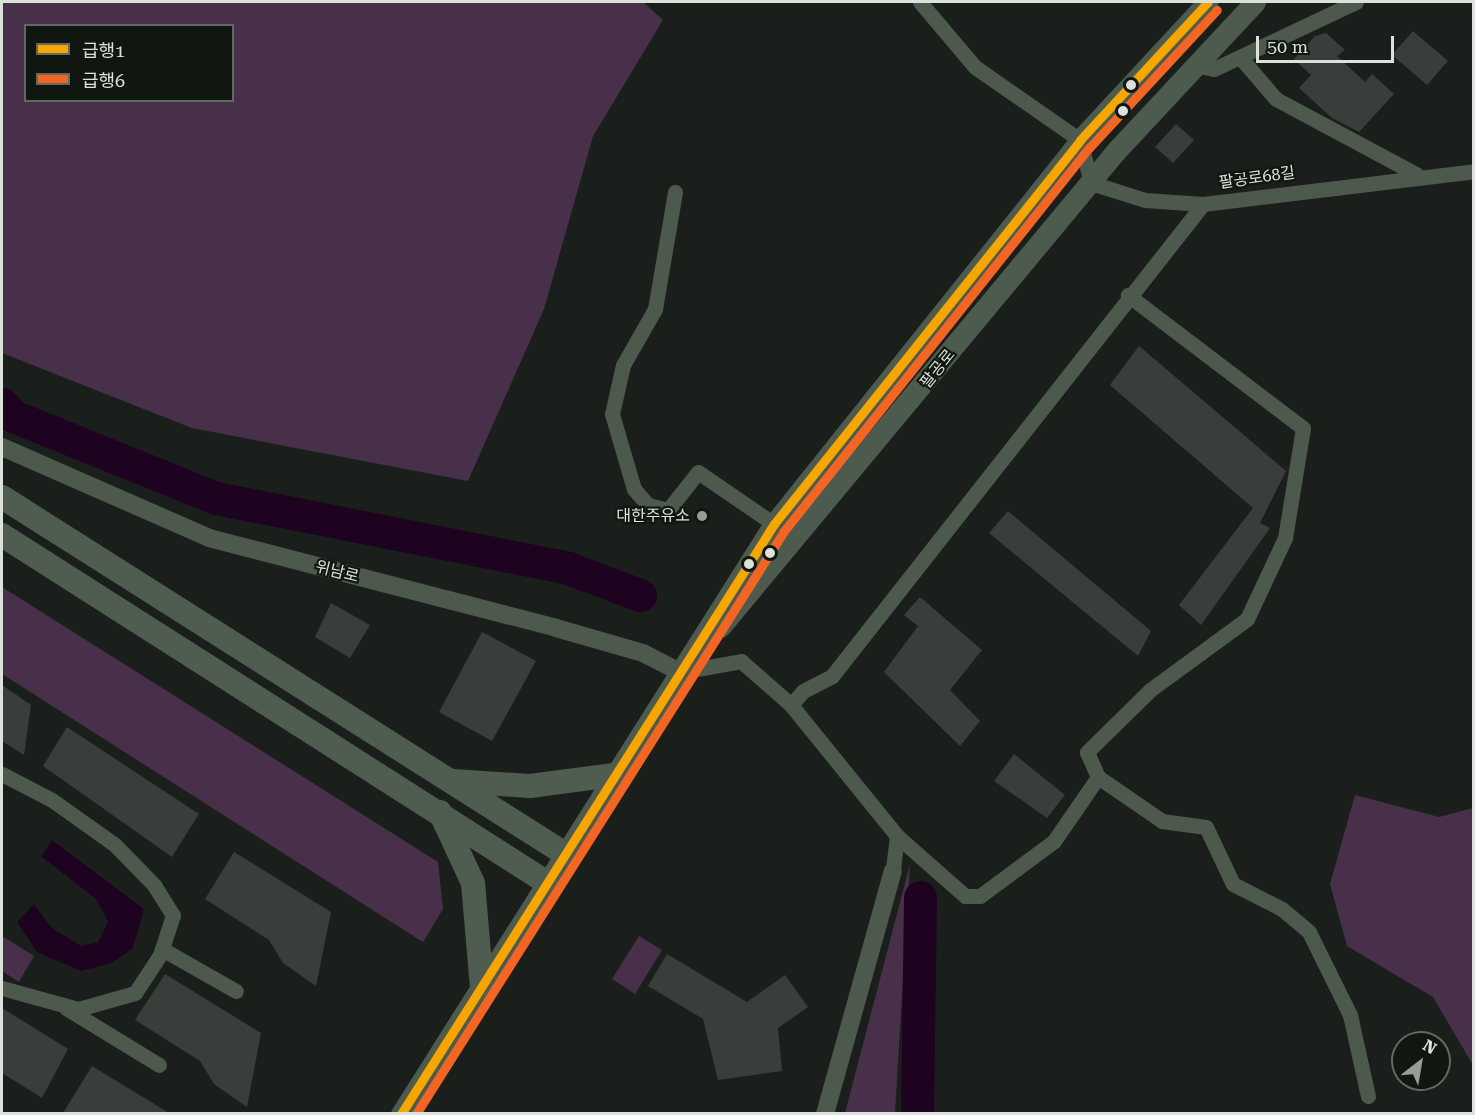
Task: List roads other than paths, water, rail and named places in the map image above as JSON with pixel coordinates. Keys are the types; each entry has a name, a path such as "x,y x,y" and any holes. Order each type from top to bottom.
{"highway":[{"path":"2,497 562,852"},
{"path":"2,535 440,812 546,882"},
{"path":"449,781 530,786 612,775"},
{"path":"440,812 473,883 482,988"}],"main road":[{"name":"팔공로","path":"400,1113 482,988 562,852 774,524 1080,140 1208,2"},
{"name":"팔공로","path":"680,672 800,538 1091,183 1195,65 1255,2"}],"street":[{"path":"920,2 975,67 1080,140 1091,183"},
{"path":"1195,65 1214,69 1356,2"},
{"path":"1240,57 1276,99 1416,174"},
{"name":"팔공로68길","path":"1091,183 1146,200 1203,204 1416,174 1473,171"},
{"path":"675,192 655,309 623,364 612,414 634,489 648,505 668,510 698,471 774,524"},
{"path":"791,705 803,691 832,676 1128,295 1203,204"},
{"path":"1128,295 1303,428 1285,538 1247,619 1150,690 1088,752 1098,777 1162,821 1206,827 1233,884 1282,909 1309,932 1350,1015 1368,1096"},
{"name":"위남로","path":"2,447 209,538 556,628 643,653 680,672"},
{"path":"680,672 741,661 791,705 897,836 965,896 980,896 1054,841 1098,777"},
{"path":"2,774 52,800 115,845 154,885 173,915 162,949 135,993 78,1009 2,988"},
{"path":"825,1113 893,871 897,836"},
{"path":"162,949 236,991"},
{"path":"61,1005 159,1065"}],"waterway":[{"path":"2,404 13,416 216,498 568,568 640,595"},
{"path":"917,1114 920,897"}],"place":[{"name":"대한주유소","path":"702,516"}]}
